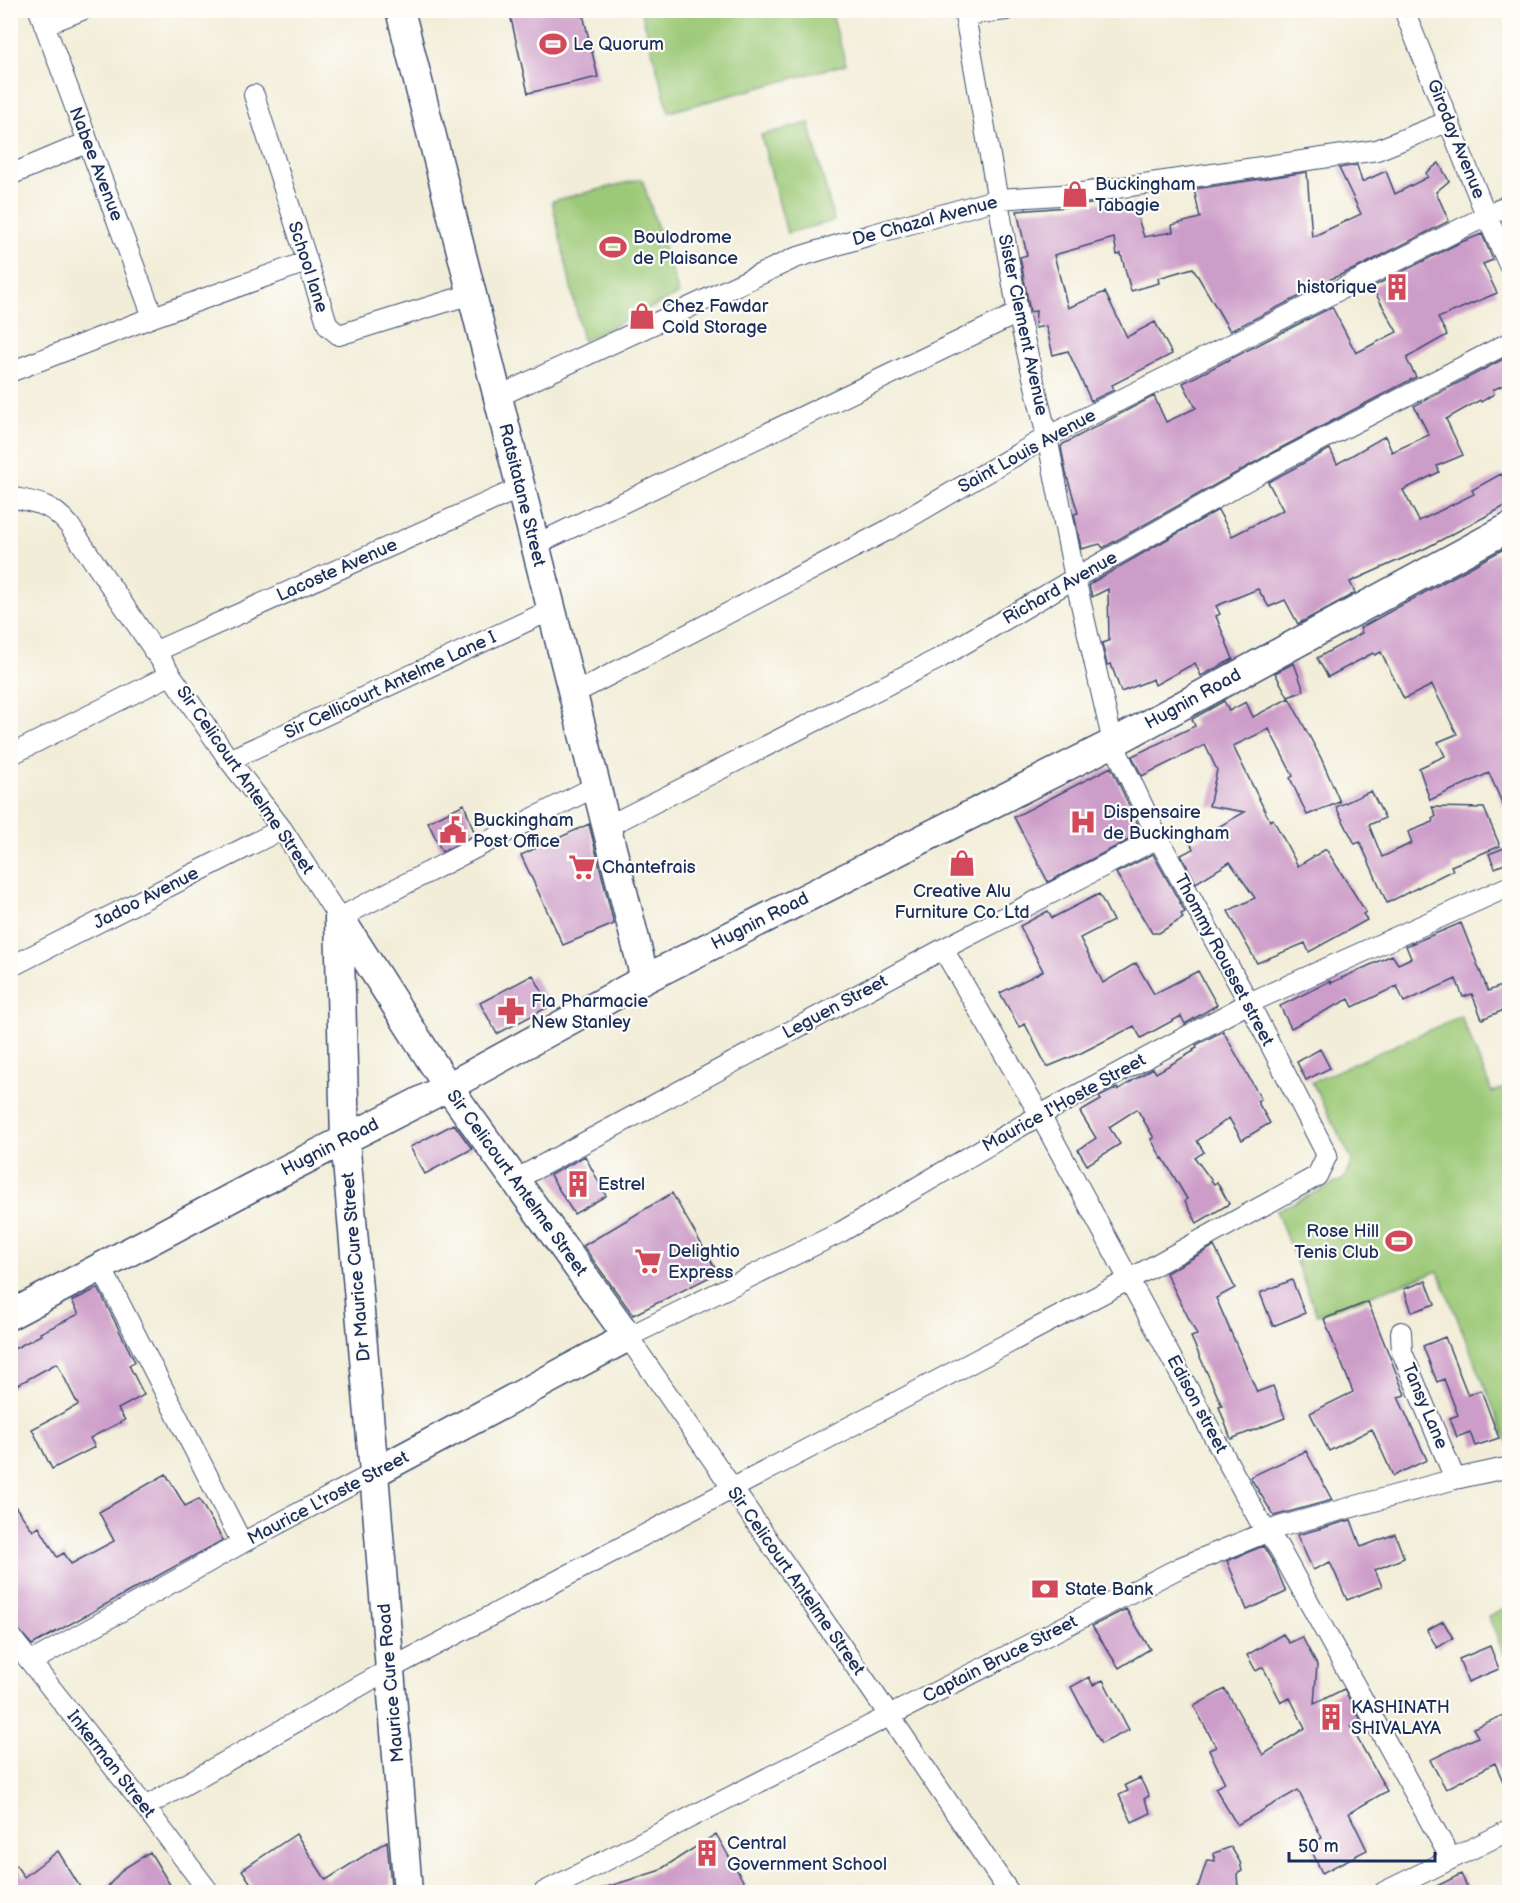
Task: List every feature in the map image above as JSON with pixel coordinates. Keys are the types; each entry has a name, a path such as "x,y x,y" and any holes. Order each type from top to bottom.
{"main road":[{"name":"Ratsitatane Street","path":"400,10 645,979"},
{"name":"Hugnin Road","path":"10,1315 448,1087 645,979 1113,743 1509,526"},
{"name":"Sir Celicourt Antelme Street","path":"339,918 448,1087 627,1337"},
{"name":"Dr Maurice Cure Street","path":"339,918 345,1139 374,1473"},
{"name":"Maurice L'roste Street","path":"374,1473 627,1337"},
{"name":"Maurice Cure Road","path":"374,1473 408,1893"}],"street":[{"path":"41,18 82,10"},
{"path":"964,13 1006,10"},
{"name":"Giroday Avenue","path":"1404,10 1486,216 1509,267"},
{"name":"Sister Clement Avenue","path":"964,13 1018,313 1113,743"},
{"name":"Nabee Avenue","path":"41,18 153,317"},
{"name":"School lane","path":"254,95 328,326 339,335 471,294"},
{"name":"De Chazal Avenue","path":"497,397 795,258 998,199 1075,194 1377,150 1449,121"},
{"path":"10,175 88,142"},
{"name":"Saint Louis Avenue","path":"573,694 886,531 1047,437 1509,204"},
{"path":"10,372 306,262"},
{"path":"535,545 1018,313"},
{"name":"Richard Avenue","path":"606,827 940,658 1281,461 1509,342"},
{"name":"Lacoste Avenue","path":"154,652 520,488"},
{"name":"Sir Celicourt Antelme Street","path":"10,497 42,504 57,511 69,525 229,760 282,830 339,918"},
{"name":"Sir Cellicourt Antelme Lane I","path":"229,760 551,610"},
{"path":"10,755 170,675"},
{"name":"Thommy Rousset street","path":"1113,743 1158,838 1249,1003 1327,1155 1317,1176 1130,1280"},
{"path":"339,918 596,786"},
{"name":"Jadoo Avenue","path":"10,967 282,830"},
{"name":"Leguen Street","path":"514,1180 944,949 1158,838"},
{"name":"Maurice I'Hoste Street","path":"627,1337 841,1232 1040,1115 1249,1003 1509,886"},
{"name":"Edison street","path":"944,949 1040,1115 1259,1520 1279,1548 1451,1858"},
{"path":"100,1267 242,1543"},
{"path":"145,1807 390,1669 1130,1280"},
{"name":"Tansy Lane","path":"1401,1332 1402,1352 1455,1479"},
{"name":"Sir Celicourt Antelme Street","path":"627,1337 889,1715 1009,1893"},
{"name":"Captain Bruce Street","path":"544,1893 1181,1567 1267,1531 1455,1479 1509,1467"},
{"name":"Maurice L'roste Street","path":"31,1662 242,1543 374,1473"},
{"name":"Inkerman Street","path":"10,1636 145,1807 206,1892"},
{"path":"1384,1893 1509,1830"}],"green space":[{"path":"641,11 831,11 846,64 669,112"},
{"path":"809,123 834,221 787,233 761,135"},
{"name":"Boulodrome de Plaisance","path":"642,179 679,294 583,341 552,201"},
{"name":"Rose Hill Tenis Club","path":"1461,1016 1492,1092 1509,1087 1509,1446 1438,1271 1317,1315 1276,1211 1344,1179 1352,1160 1312,1082"},
{"path":"1509,1606 1509,1656 1506,1658 1488,1616"}],"building":[{"name":"Le Quorum","path":"509,10 582,10 598,77 528,93"},
{"path":"1439,163 1449,181 1436,192 1449,221 1359,267 1319,284 1320,286 1230,331 1193,268 1158,278 1159,283 1131,291 1121,254 1117,255 1114,238 1054,255 1068,308 1105,292 1127,337 1155,322 1172,354 1112,385 1114,390 1091,401 1068,351 1053,355 1046,326 1035,328 1036,311 1030,312 1020,257 1027,255 1017,211 1112,201 1114,210 1133,203 1144,237 1173,232 1172,225 1200,218 1194,189 1307,172 1312,237 1361,214 1339,168 1357,165 1362,182 1386,171 1395,194 1428,177 1426,173"},
{"path":"1482,234 1493,260 1483,264 1497,293 1438,318 1447,335 1408,357 1407,360 1416,377 1275,451 1103,548 1100,544 1081,549 1074,514 1078,513 1066,473 1061,447 1063,444 1154,396 1166,422 1196,408 1183,383 1332,307 1356,353 1397,332 1372,287 1459,243"},
{"path":"1509,356 1509,382 1493,390 1494,394 1481,402 1480,400 1446,419 1463,455 1437,466 1439,472 1403,490 1419,521 1474,494 1472,490 1501,474 1509,486 1509,504 1426,548 1350,582 1355,593 1298,624 1285,600 1269,607 1258,589 1216,606 1220,614 1216,616 1233,659 1201,676 1195,663 1155,685 1153,679 1121,692 1111,664 1107,665 1102,643 1109,641 1108,589 1092,597 1089,585 1091,583 1218,510 1232,536 1283,510 1268,482 1330,449 1337,464 1385,436 1392,452 1429,435 1414,406"},
{"path":"1509,546 1509,819 1489,773 1430,800 1419,768 1445,756 1438,742 1457,734 1432,685 1404,699 1381,652 1375,655 1373,653 1328,677 1317,658 1362,633 1360,628"},
{"path":"1294,663 1304,691 1288,697 1275,673"},
{"path":"1289,698 1321,758 1340,802 1307,815 1290,778 1293,776 1269,729 1233,746 1270,821 1273,819 1298,866 1326,849 1366,912 1363,914 1367,920 1309,952 1305,943 1257,963 1228,911 1255,898 1230,862 1196,883 1181,855 1193,849 1190,842 1219,829 1218,827 1245,812 1209,806 1217,770 1205,745 1142,776 1132,756 1195,726 1192,719 1224,701 1229,711 1246,702 1253,717"},
{"name":"Dispensaire de Buckingham","path":"1111,767 1142,833 1048,882 1014,817"},
{"path":"1371,791 1385,818 1369,825 1382,857 1412,843 1408,832 1433,822 1432,819 1436,816 1432,807 1484,808 1500,846 1451,866 1453,870 1387,903 1360,842 1355,844 1336,807"},
{"name":"Buckingham Post Office","path":"464,804 475,835 442,852 428,822"},
{"path":"589,824 614,924 563,945 521,855"},
{"path":"1504,848 1509,862 1495,868 1489,854"},
{"path":"1153,854 1185,912 1181,914 1183,918 1159,933 1152,933 1116,873"},
{"path":"1099,894 1113,921 1080,938 1103,983 1136,963 1154,994 1198,971 1217,1005 1185,1024 1181,1016 1141,1038 1134,1026 1081,1053 1047,1067 1025,1024 1019,1027 1000,993 1043,971 1020,926 1048,911 1052,918"},
{"path":"1461,923 1488,991 1509,983 1509,1008 1482,1019 1472,994 1463,997 1456,979 1404,1002 1397,986 1353,1007 1349,999 1291,1028 1280,1006 1330,981 1331,983 1392,955 1398,964 1411,958 1406,946"},
{"path":"533,975 550,1006 497,1034 480,1003"},
{"path":"1223,1031 1261,1099 1257,1101 1270,1123 1242,1140 1229,1118 1197,1141 1204,1152 1195,1158 1214,1184 1217,1182 1229,1204 1197,1223 1185,1201 1187,1199 1162,1159 1151,1139 1154,1138 1137,1109 1109,1127 1120,1144 1087,1165 1078,1150 1096,1138 1080,1112 1101,1100 1099,1097 1117,1088 1118,1090 1153,1068 1156,1073 1194,1051 1197,1048 1196,1045"},
{"path":"1320,1049 1330,1068 1306,1080 1297,1062"},
{"path":"454,1124 472,1149 425,1174 410,1147"},
{"name":"Estrel","path":"585,1156 606,1196 574,1214 550,1175"},
{"name":"Delightio Express","path":"672,1193 718,1273 633,1315 583,1246"},
{"path":"1214,1246 1235,1288 1216,1298 1257,1392 1273,1386 1285,1418 1231,1439 1219,1407 1222,1406 1191,1337 1197,1335 1166,1273"},
{"path":"1292,1280 1305,1313 1273,1326 1260,1293"},
{"path":"1426,1281 1435,1304 1412,1312 1404,1289"},
{"path":"98,1288 135,1362 129,1365 144,1395 118,1409 125,1420 90,1438 95,1447 52,1469 32,1429 78,1405 57,1363 10,1389 10,1351 79,1314 72,1301"},
{"path":"1368,1302 1405,1395 1398,1397 1427,1460 1393,1476 1372,1429 1329,1451 1310,1413 1353,1392 1324,1319"},
{"path":"1445,1337 1468,1395 1481,1390 1499,1438 1475,1446 1470,1432 1457,1437 1450,1418 1458,1415 1444,1379 1437,1382 1423,1346"},
{"path":"1306,1451 1332,1500 1274,1516 1250,1477"},
{"path":"166,1474 185,1506 199,1499 223,1540 32,1645 10,1620 10,1499 33,1531 39,1527 57,1557 64,1553 71,1564 114,1541 99,1512"},
{"path":"1351,1520 1361,1547 1395,1534 1404,1558 1375,1570 1382,1586 1347,1600 1330,1562 1313,1570 1297,1535"},
{"path":"1263,1546 1275,1565 1286,1592 1247,1610 1227,1561"},
{"path":"1126,1609 1150,1649 1119,1668 1092,1626"},
{"path":"1443,1621 1453,1638 1437,1648 1427,1630"},
{"path":"1283,1634 1289,1643 1302,1637 1317,1665 1314,1704 1344,1689 1362,1722 1351,1727 1387,1791 1349,1813 1367,1850 1322,1873 1309,1845 1322,1838 1298,1790 1237,1825 1215,1788 1225,1783 1209,1750 1216,1747 1194,1706 1225,1689 1263,1755 1305,1728 1290,1698 1281,1702 1263,1667 1256,1671 1247,1655"},
{"path":"1490,1646 1499,1669 1468,1682 1459,1659"},
{"path":"1089,1677 1093,1685 1103,1680 1129,1730 1101,1744 1071,1687"},
{"path":"1509,1713 1509,1795 1495,1763 1446,1789 1430,1760 1478,1737 1473,1728"},
{"path":"1140,1778 1149,1796 1144,1799 1151,1813 1132,1822 1119,1795 1128,1791 1125,1785"},
{"path":"296,1834 326,1880 387,1841 391,1885 375,1893 257,1893 242,1870"},
{"name":"Central Government School","path":"716,1834 750,1893 600,1893 600,1889 658,1871"},
{"path":"1231,1847 1240,1862 1242,1871 1237,1874 1238,1888 1229,1893 1196,1893 1207,1860 1215,1861 1214,1853"},
{"path":"58,1851 80,1887 72,1893 10,1893 10,1857 24,1877"},
{"path":"150,1852 175,1893 102,1893 123,1869"},
{"path":"1461,1874 1470,1893 1423,1893"}],"place":[{"name":"Le Quorum","path":"553,44"},
{"name":"Buckingham Tabagie","path":"1075,194"},
{"name":"Boulodrome de Plaisance","path":"613,247"},
{"name":"historique","path":"1397,287"},
{"name":"Chez Fawdar Cold Storage","path":"642,316"},
{"name":"Dispensaire de Buckingham","path":"1083,822"},
{"name":"Buckingham Post Office","path":"453,830"},
{"name":"Creative Alu Furniture Co. Ltd","path":"962,863"},
{"name":"Chantefrais","path":"582,867"},
{"name":"Fla Pharmacie New Stanley","path":"511,1011"},
{"name":"Estrel","path":"578,1184"},
{"name":"Rose Hill Tenis Club","path":"1399,1241"},
{"name":"Delightio Express","path":"648,1261"},
{"name":"State Bank","path":"1045,1589"},
{"name":"KASHINATH SHIVALAYA","path":"1331,1717"},
{"name":"Central Government School","path":"707,1853"}]}
